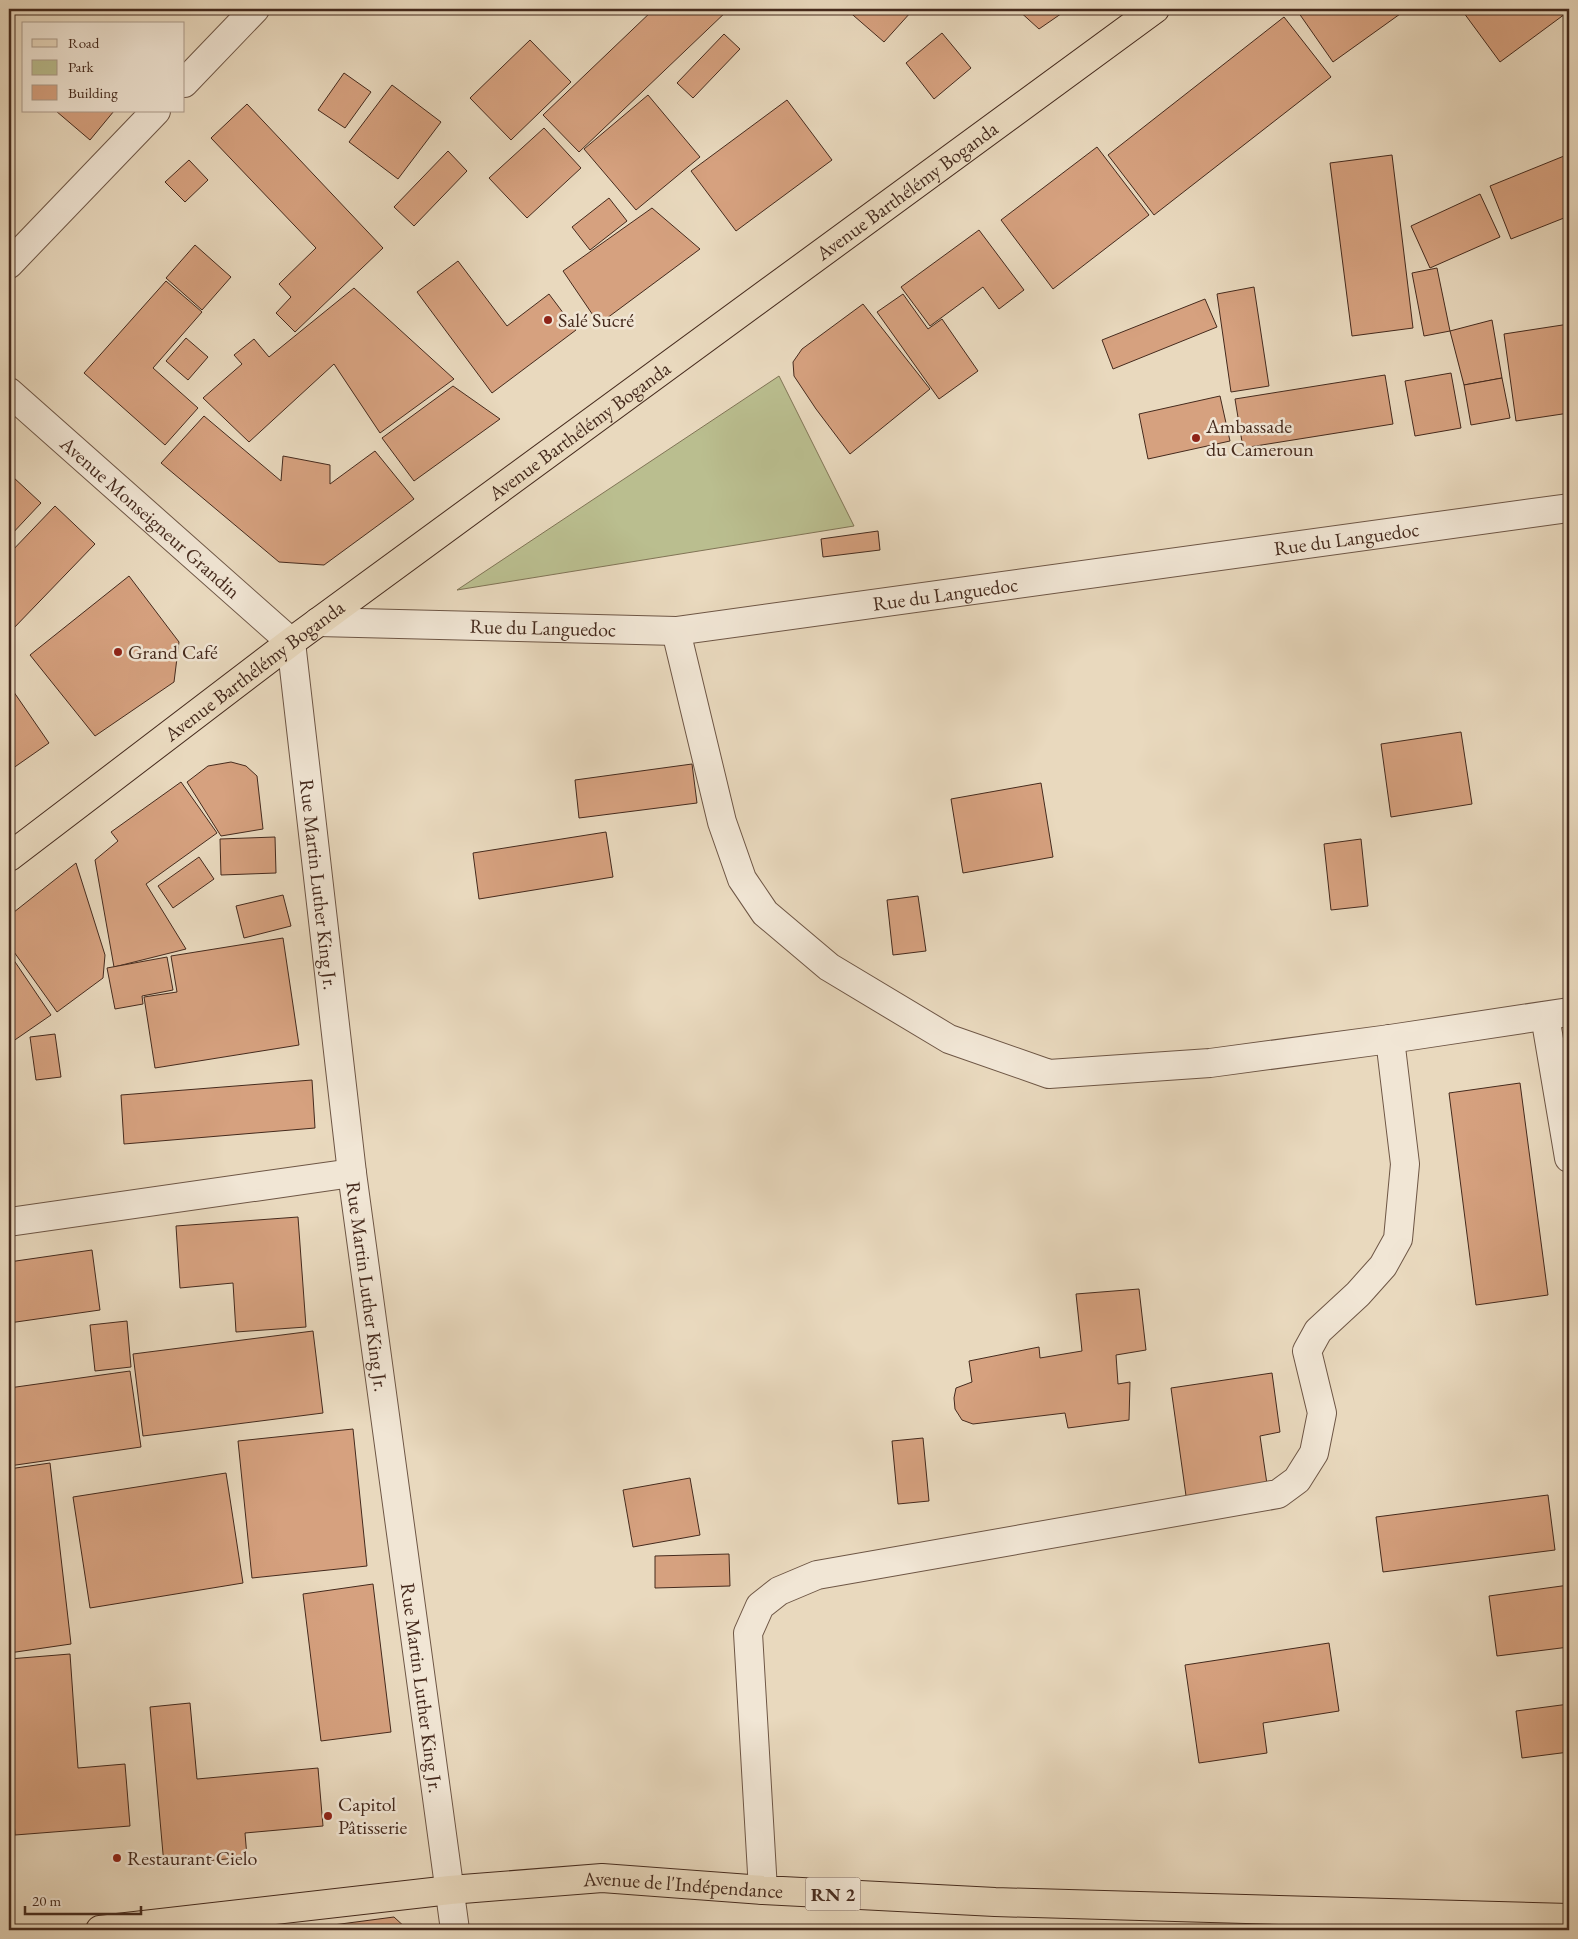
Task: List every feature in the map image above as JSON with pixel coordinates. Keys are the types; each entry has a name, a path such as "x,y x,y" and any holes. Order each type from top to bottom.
{"main road":[{"name":"Avenue Barthélémy Boganda","path":"9,857 318,622 1155,9"},
{"name":"Avenue de l'Indépendance","path":"100,1930 450,1890 602,1878 763,1890 994,1902 1569,1918"}],"street":[{"path":"185,82 255,9"},
{"path":"9,264 155,112"},
{"name":"Avenue Monseigneur Grandin","path":"9,392 291,642"},
{"name":"Rue du Languedoc","path":"318,622 676,631 1569,508"},
{"path":"676,631 722,822 742,878 765,913 829,967 949,1039 1049,1074 1210,1063 1557,1014 1569,1158"},
{"name":"Rue Martin Luther King Jr.","path":"291,642 352,1173 455,1930"},
{"path":"763,1890 748,1632 760,1606 779,1591 817,1575 1278,1494 1297,1480 1314,1453 1322,1414 1307,1351 1318,1331 1358,1294 1383,1266 1398,1240 1405,1164 1390,1039"},
{"path":"9,1222 352,1173"}],"green space":[{"path":"779,376 854,526 457,590"}],"building":[{"path":"654,9 729,9 579,152 543,115"},
{"path":"846,9 906,9 911,12 884,42"},
{"path":"1017,9 1068,9 1039,29"},
{"path":"1296,9 1407,9 1333,62"},
{"path":"1461,9 1568,9 1569,11 1500,62"},
{"path":"1284,17 1331,77 1154,215 1108,155"},
{"path":"942,33 971,68 934,99 906,63"},
{"path":"724,34 740,49 693,98 677,83"},
{"path":"530,40 571,82 511,140 470,98"},
{"path":"344,73 371,92 345,128 318,110"},
{"path":"392,85 441,122 398,179 349,142"},
{"path":"648,95 700,157 636,210 584,149"},
{"path":"787,100 832,160 736,231 691,171"},
{"path":"247,104 383,248 295,332 276,313 291,297 279,284 316,248 211,138"},
{"path":"57,112 113,112 90,140"},
{"path":"544,128 581,168 527,218 489,178"},
{"path":"1097,147 1149,215 1053,289 1001,220"},
{"path":"448,151 467,171 414,226 394,207"},
{"path":"1569,154 1569,216 1511,239 1490,186"},
{"path":"1392,155 1413,328 1352,336 1330,163"},
{"path":"189,160 208,180 185,202 165,182"},
{"path":"1480,194 1500,237 1430,268 1411,226"},
{"path":"609,198 627,221 590,250 572,227"},
{"path":"652,208 700,249 599,324 563,271"},
{"path":"979,230 1024,290 999,309 983,287 930,326 901,287"},
{"path":"195,245 231,277 202,310 166,278"},
{"path":"458,261 507,326 549,294 576,330 492,393 417,292"},
{"path":"1437,268 1450,331 1424,336 1412,273"},
{"path":"166,281 202,312 153,368 198,408 165,445 84,373"},
{"path":"1254,287 1269,386 1231,392 1217,294"},
{"path":"354,288 454,379 380,433 334,364 249,442 203,398 242,364 234,355 254,339 269,357"},
{"path":"903,294 928,329 942,319 978,371 939,399 877,312"},
{"path":"1205,299 1217,327 1113,369 1102,340"},
{"path":"863,304 930,389 850,454 794,376 793,362 802,349"},
{"path":"1492,320 1502,378 1464,385 1450,331"},
{"path":"1569,324 1569,413 1516,421 1504,334"},
{"path":"186,338 208,357 188,380 166,361"},
{"path":"1451,373 1461,428 1415,436 1405,381"},
{"path":"1385,375 1393,424 1243,448 1235,399"},
{"path":"1502,378 1510,418 1471,425 1464,385"},
{"path":"453,386 500,419 414,481 382,438"},
{"path":"1220,396 1230,441 1148,459 1139,414"},
{"path":"204,416 281,481 283,456 330,465 330,484 375,451 414,499 324,565 279,562 161,463"},
{"path":"13,477 41,503 9,537 9,481"},
{"path":"55,506 95,544 11,631 9,628 9,554"},
{"path":"878,531 880,550 823,557 821,539"},
{"path":"129,576 179,642 174,682 95,736 30,655"},
{"path":"9,685 49,743 9,771"},
{"path":"1461,732 1472,804 1391,817 1381,744"},
{"path":"231,762 246,766 257,776 263,829 221,836 187,782 208,766"},
{"path":"692,764 697,803 579,818 575,780"},
{"path":"181,782 217,833 146,884 186,949 114,967 95,860 118,841 111,832"},
{"path":"1041,783 1053,857 963,873 951,799"},
{"path":"606,832 613,877 479,899 473,853"},
{"path":"275,837 276,873 221,875 220,839"},
{"path":"1361,839 1368,906 1331,910 1324,844"},
{"path":"199,857 214,879 173,908 158,886"},
{"path":"76,863 105,955 103,978 57,1012 9,945 9,916"},
{"path":"283,895 291,926 244,938 236,906"},
{"path":"918,896 926,951 893,955 887,900"},
{"path":"283,938 299,1045 155,1068 144,997 177,992 171,956"},
{"path":"9,953 51,1015 9,1044"},
{"path":"167,957 173,990 142,996 143,1004 115,1009 107,968"},
{"path":"55,1034 61,1077 36,1080 30,1037"},
{"path":"312,1080 315,1128 124,1144 121,1095"},
{"path":"1520,1083 1548,1295 1476,1305 1449,1093"},
{"path":"298,1217 306,1327 236,1332 233,1283 180,1288 176,1226"},
{"path":"92,1250 100,1310 9,1323 9,1262"},
{"path":"1139,1289 1146,1350 1116,1355 1118,1384 1130,1382 1129,1420 1068,1428 1065,1413 973,1424 962,1420 955,1409 954,1398 956,1388 972,1382 969,1361 1039,1347 1040,1358 1082,1351 1076,1294"},
{"path":"127,1321 131,1367 95,1371 90,1325"},
{"path":"313,1331 323,1413 143,1436 133,1354"},
{"path":"130,1371 141,1447 9,1466 9,1388"},
{"path":"1272,1373 1280,1432 1260,1436 1268,1491 1187,1503 1171,1388"},
{"path":"353,1429 367,1566 252,1578 238,1441"},
{"path":"923,1438 929,1501 898,1504 892,1441"},
{"path":"50,1463 71,1644 9,1653 9,1469"},
{"path":"226,1473 243,1583 90,1608 73,1497"},
{"path":"690,1478 700,1535 633,1547 623,1490"},
{"path":"1548,1495 1555,1550 1383,1572 1376,1517"},
{"path":"729,1554 730,1586 655,1588 655,1556"},
{"path":"373,1584 391,1732 321,1741 303,1594"},
{"path":"1569,1585 1569,1647 1497,1656 1489,1596"},
{"path":"1329,1643 1339,1711 1263,1723 1267,1753 1199,1763 1185,1665"},
{"path":"70,1654 78,1768 125,1764 130,1826 15,1835 9,1755 9,1659"},
{"path":"190,1703 197,1779 318,1768 323,1826 245,1833 247,1857 164,1865 150,1707"},
{"path":"1569,1704 1569,1752 1522,1758 1516,1711"},
{"path":"394,1917 408,1930 310,1930 310,1928"}],"place":[{"name":"Salé Sucré","path":"548,320"},
{"name":"Ambassade du Cameroun","path":"1196,438"},
{"name":"Grand Café","path":"118,652"},
{"name":"Capitol Pâtisserie","path":"328,1816"},
{"name":"Restaurant Cielo","path":"117,1858"}]}
